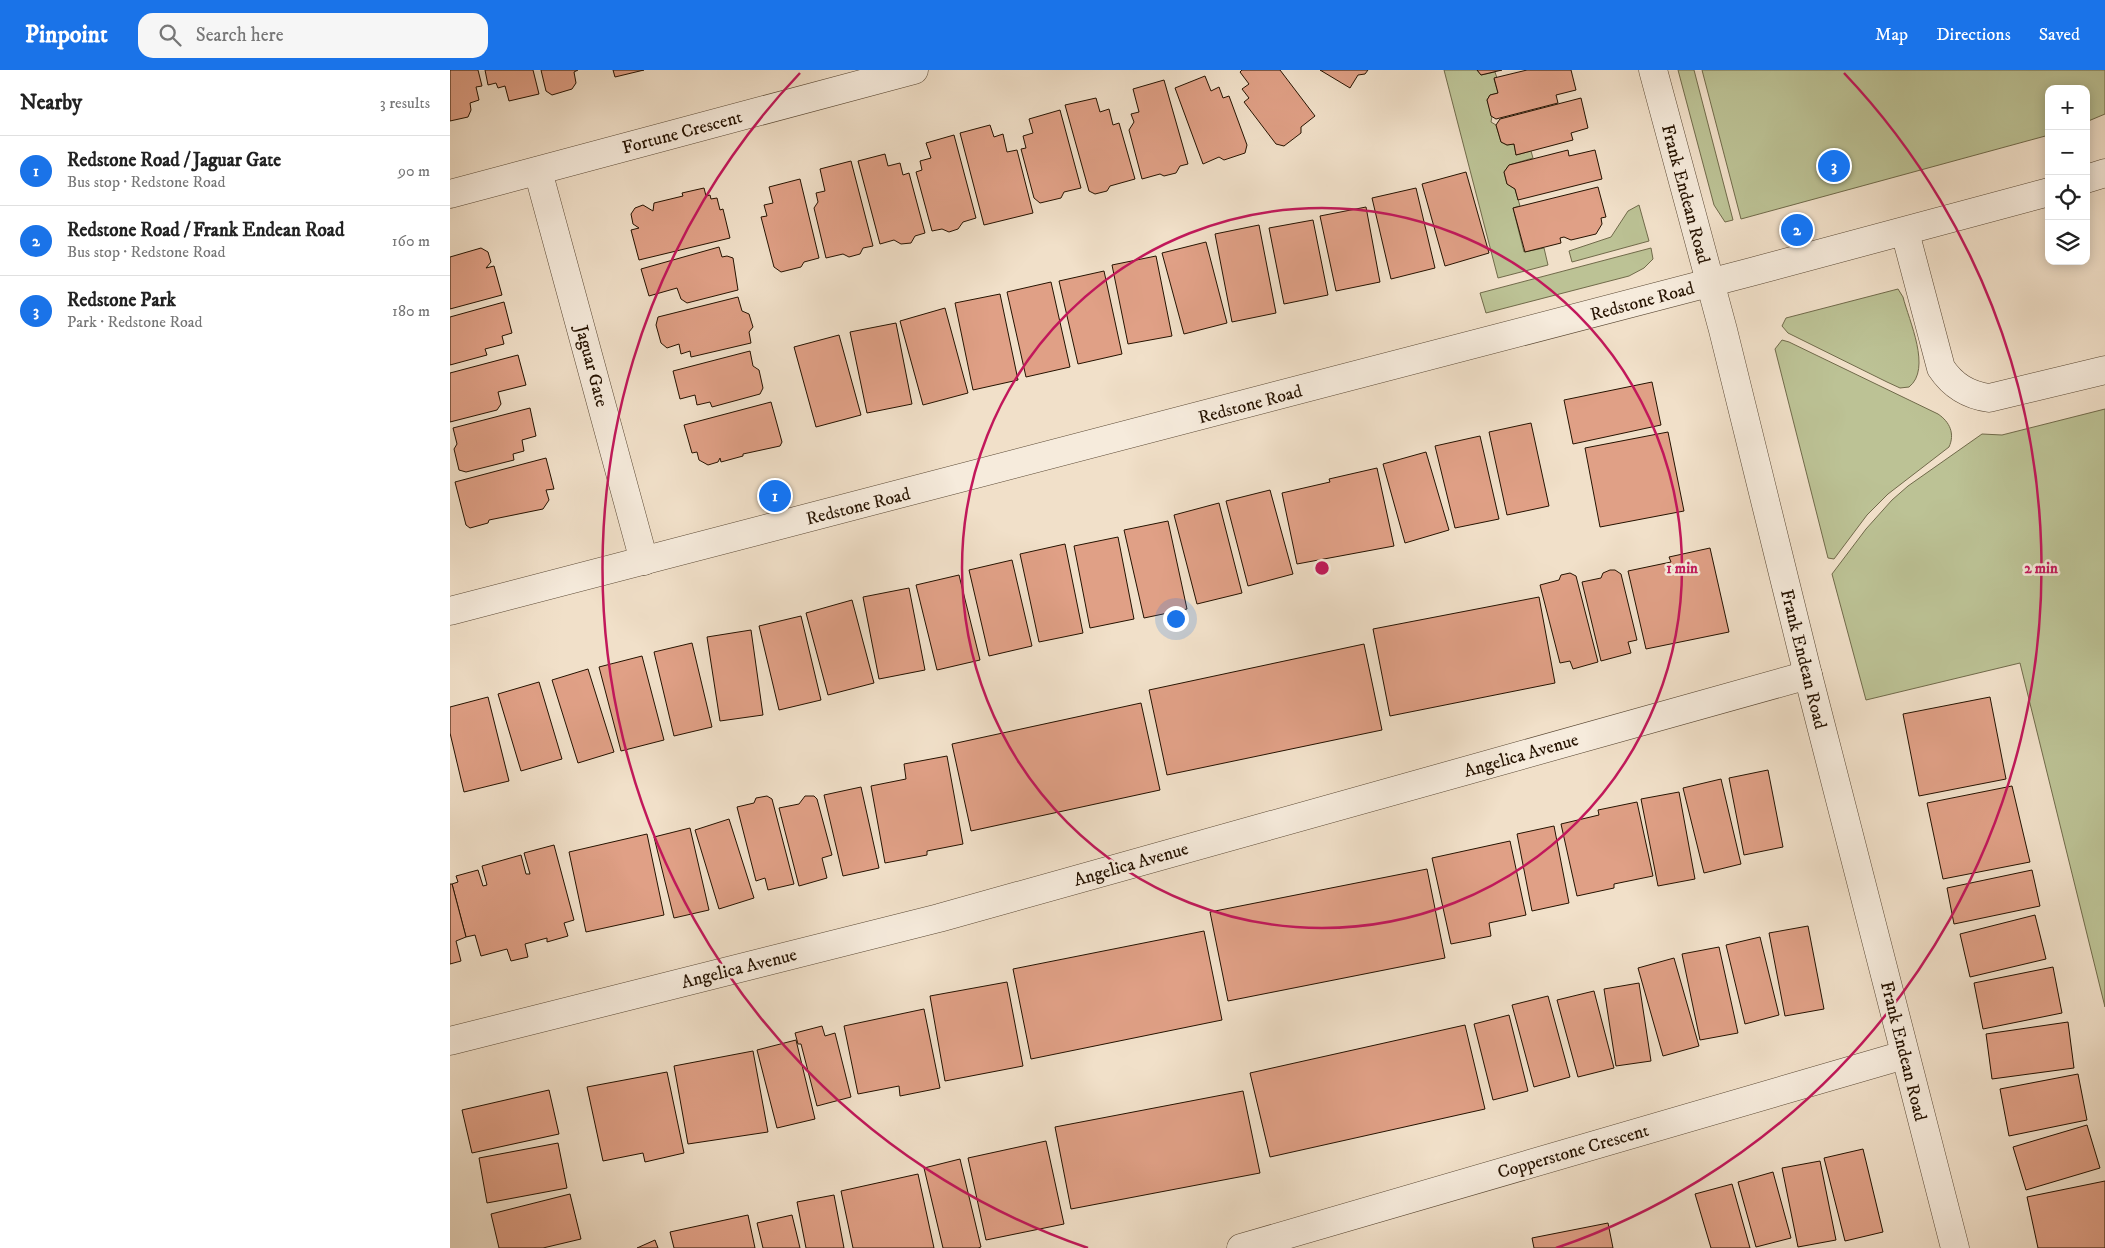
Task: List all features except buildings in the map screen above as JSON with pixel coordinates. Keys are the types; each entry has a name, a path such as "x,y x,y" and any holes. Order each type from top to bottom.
{"street":[{"name":"Fortune Crescent","path":"450,194 914,70"},
{"name":"Frank Endean Road","path":"1653,70 1955,1248"},
{"name":"Jaguar Gate","path":"538,171 644,561"},
{"path":"2090,179 2105,173"},
{"name":"Redstone Road","path":"450,611 1904,232 2045,193"},
{"path":"1904,232 1941,368 1950,381 1974,396 1989,398 2105,370"},
{"name":"Angelica Avenue","path":"450,1041 939,918 1808,675"},
{"name":"Copperstone Crescent","path":"1241,1248 1904,1055"}],"green space":[{"path":"1444,70 1477,70 1481,75 1495,72 1497,78 1494,79 1498,93 1490,95 1487,100 1492,116 1491,122 1496,125 1501,142 1507,145 1514,144 1516,155 1531,151 1533,158 1509,165 1504,172 1507,184 1515,189 1520,206 1513,208 1524,252 1544,248 1548,265 1498,278"},
{"path":"1678,70 1694,70 1733,220 1725,222 1714,205"},
{"path":"1702,70 2105,70 2105,114 2090,120 2090,85 2045,85 2045,136 1741,219"},
{"path":"1639,205 1649,241 1572,262 1569,251 1611,237 1628,211"},
{"path":"1651,248 1653,259 1644,268 1629,276 1486,313 1480,293"},
{"path":"1898,289 1903,297 1914,331 1919,357 1919,369 1916,379 1909,387 1900,388 1887,382 1788,333 1782,326 1786,318"},
{"path":"1782,340 1938,414 1946,421 1952,437 1949,447 1888,494 1867,515 1834,559 1828,558 1775,349"},
{"path":"2105,409 2105,1007 2020,663 1866,700 1832,574 1866,529 1892,500 1908,486 1982,434 2002,435"}],"place":[{"name":"Redstone Park","path":"1834,166"},
{"name":"Redstone Road / Frank Endean Road","path":"1797,230"},
{"name":"Redstone Road / Jaguar Gate","path":"775,496"}]}
